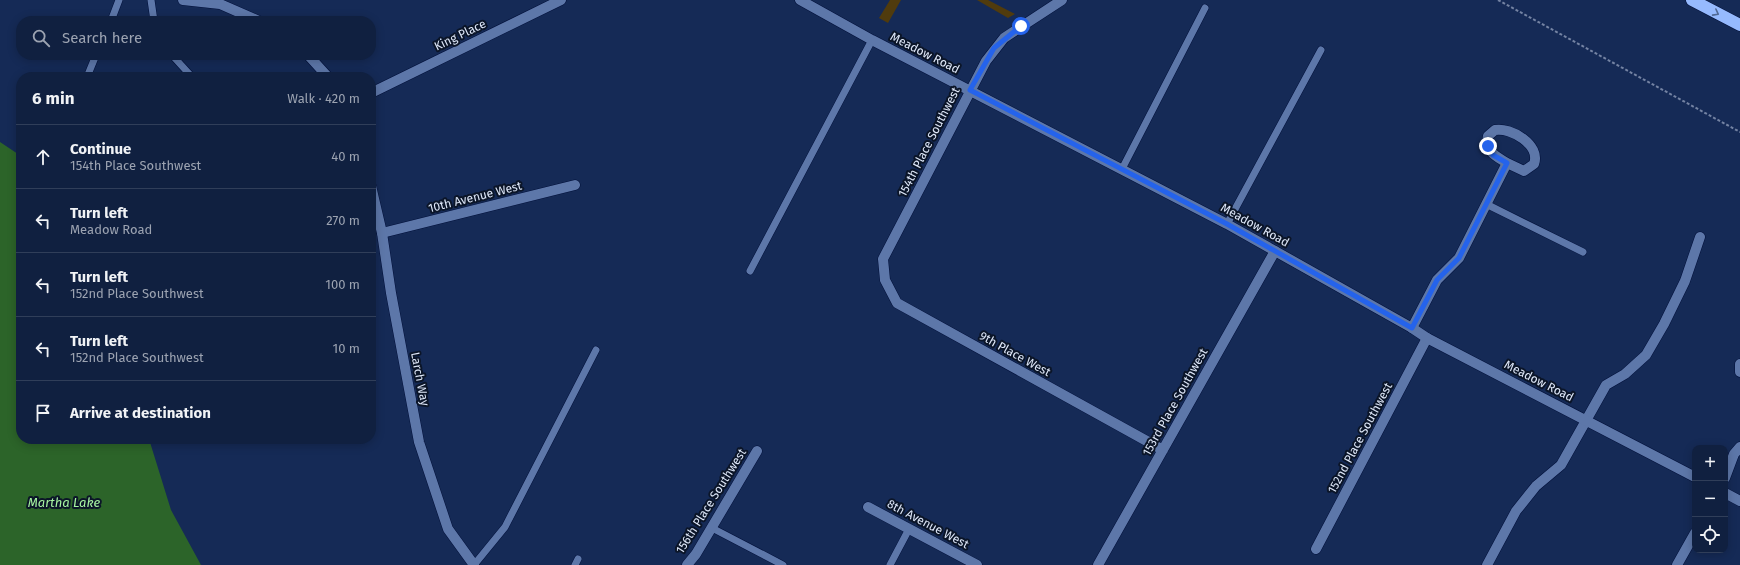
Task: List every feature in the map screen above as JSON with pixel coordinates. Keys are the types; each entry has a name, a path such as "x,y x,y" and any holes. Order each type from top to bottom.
{"highway":[{"path":"1692,0 1740,25"}],"street":[{"path":"183,0 220,4 248,16"},
{"name":"King Place","path":"376,91 561,0"},
{"name":"Meadow Road","path":"800,0 872,40 1227,224 1412,328 1426,338 1585,419 1692,476"},
{"name":"154th Place Southwest","path":"883,259 986,61 1004,38 1062,0"},
{"path":"313,60 323,72"},
{"path":"1495,130 1506,130 1529,142 1534,148 1536,160 1532,167 1522,170 1507,163 1493,155 1488,146 1488,136 1495,130"},
{"path":"1412,328 1437,280 1459,258 1507,163"},
{"name":"10th Avenue West","path":"382,233 575,185"},
{"name":"Larch Way","path":"376,207 382,233 419,442 448,529 474,565"},
{"path":"1487,565 1516,511 1536,486 1561,465 1585,419 1606,385 1626,374 1646,355 1664,324 1685,282 1700,237"},
{"name":"153rd Place Southwest","path":"1098,565 1275,251"},
{"name":"9th Place West","path":"883,259 885,280 896,303 1163,450"},
{"name":"152nd Place Southwest","path":"1316,549 1426,338"},
{"path":"1740,364 1740,372"},
{"path":"1728,470 1734,454 1740,447"},
{"name":"156th Place Southwest","path":"687,565 712,528 757,451"},
{"path":"1728,495 1740,501"},
{"name":"8th Avenue West","path":"868,507 977,565"},
{"path":"1677,565 1692,538"}],"lane":[{"path":"113,16 119,0"},
{"path":"151,0 153,16"},
{"path":"1122,169 1205,8"},
{"path":"750,272 872,40"},
{"path":"1227,224 1321,50"},
{"path":"89,72 94,60"},
{"path":"177,60 187,72"},
{"path":"1486,204 1583,252"},
{"path":"474,565 505,528 596,350"},
{"path":"712,528 783,565"},
{"path":"890,565 909,529"}],"path":[{"path":"1498,0 1740,132"}],"shaded area":[{"path":"890,0 901,0 888,23 879,18"},
{"path":"977,0 988,0 1015,14 1008,18"}],"water":[{"name":"Martha Lake","path":"0,142 16,153 16,444 151,444 171,510 201,565 0,565"}],"route":[{"path":"1021,26 1004,38 994,48 970,90 1227,224 1412,328 1437,280 1459,258 1507,163 1493,155 1488,146"}]}
